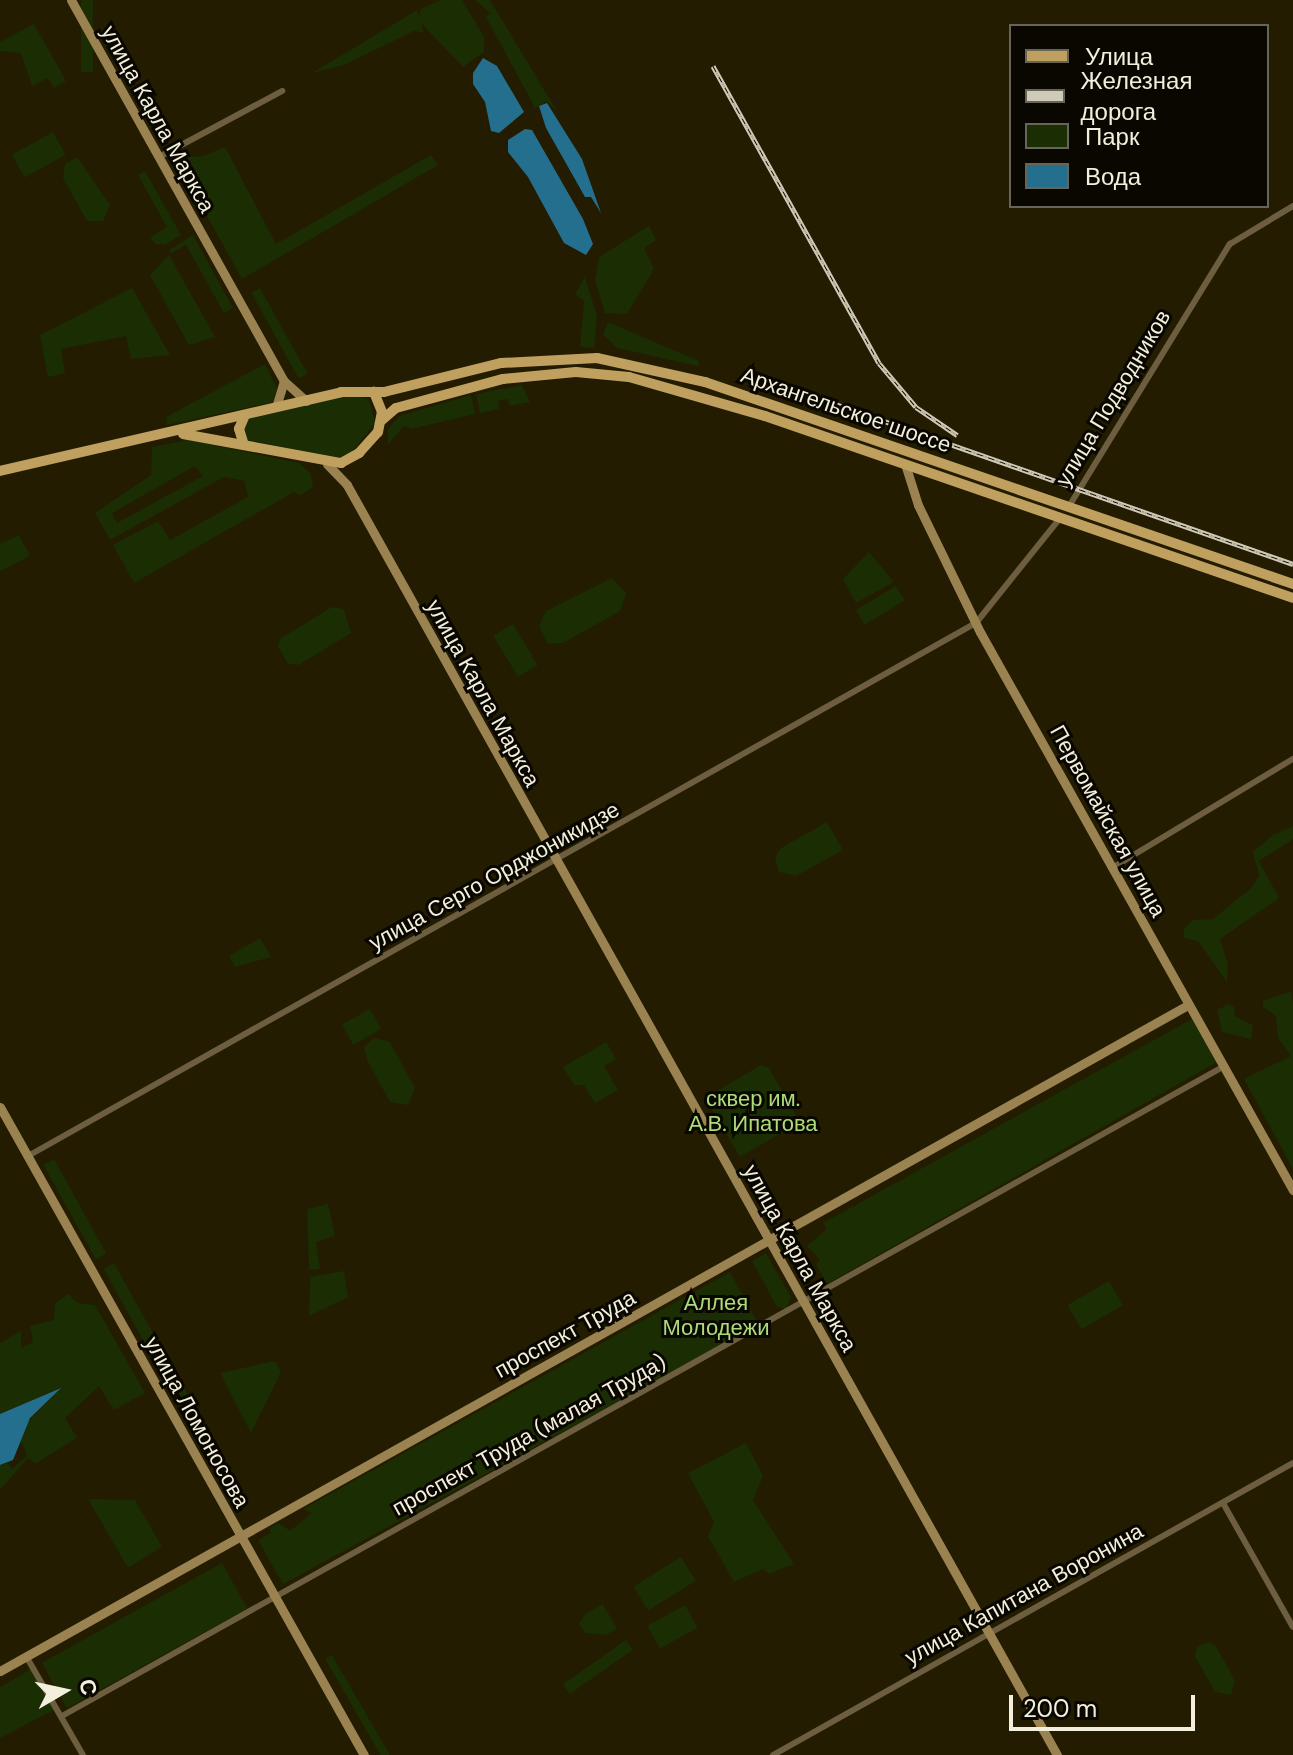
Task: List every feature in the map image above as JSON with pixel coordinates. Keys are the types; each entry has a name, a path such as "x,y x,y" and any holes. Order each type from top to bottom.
{"main road":[{"name":"Архангельское шоссе","path":"0,471 341,392 374,392 501,363 597,358 705,382 1061,517 1293,598"},
{"name":"Архангельское шоссе","path":"382,420 396,408 503,379 597,373 700,395 1069,507 1293,584"},
{"path":"173,433 243,442 327,464 349,459 368,444 382,420 374,392"},
{"path":"243,442 239,426 245,415"}],"street":[{"name":"улица Карла Маркса","path":"71,0 284,381 306,401"},
{"path":"159,157 282,91"},
{"name":"улица Подводников","path":"976,623 1069,507 1230,244 1293,206"},
{"path":"276,407 284,381"},
{"name":"Первомайская улица","path":"905,458 918,505 976,623 1293,1190"},
{"path":"347,485 349,459"},
{"name":"улица Карла Маркса","path":"327,464 347,485 1057,1755"},
{"name":"улица Серго Орджоникидзе","path":"28,1156 557,862 976,623"},
{"path":"1112,868 1293,759"},
{"name":"проспект Труда","path":"0,1671 1188,1005"},
{"name":"проспект Труда (малая Труда)","path":"62,1716 1223,1067"},
{"name":"улица Ломоносова","path":"0,1107 364,1755"},
{"name":"улица Капитана Воронина","path":"773,1755 1293,1463"},
{"path":"1223,1503 1293,1627"},
{"path":"26,1656 83,1755"}],"green space":[{"path":"81,0 93,0 93,72 81,72"},
{"path":"440,0 462,0 484,37 484,52 463,67 418,20 421,9"},
{"path":"475,0 490,0 558,113 547,101 535,108 486,17 490,13"},
{"path":"417,10 424,33 414,31 344,65 312,73"},
{"path":"34,24 66,81 54,88 48,78 32,86 21,53 0,51 0,42"},
{"path":"53,132 66,155 24,178 12,155"},
{"path":"225,147 276,244 431,155 438,165 242,279 173,155 200,157"},
{"path":"77,157 110,205 103,221 87,221 63,178 65,164"},
{"path":"145,171 181,235 165,245 155,244 150,237 167,227 138,175"},
{"path":"649,226 656,240 644,248 654,269 627,314 605,313 595,280 599,257"},
{"path":"193,235 233,308 224,313 186,245 171,253 169,250"},
{"path":"169,255 215,337 189,345 150,275"},
{"path":"585,277 597,316 594,348 580,347 584,301 575,294"},
{"path":"132,288 170,355 131,359 126,336 61,349 65,373 48,377 40,335"},
{"path":"260,288 308,374 299,379 251,293"},
{"path":"608,322 699,361 698,366 617,348 603,334"},
{"path":"265,364 277,389 273,402 167,425 166,417"},
{"path":"522,385 530,402 510,406 508,399 498,401 499,409 480,413 476,394"},
{"path":"347,394 369,399 375,423 352,452 339,459 247,440 242,425 245,419"},
{"path":"471,395 475,414 411,429 404,426 388,445 388,429 399,416"},
{"path":"188,440 299,463 311,474 313,487 301,495 294,492 134,583 113,545 158,521 170,540 248,497 245,481 224,477 110,540 95,513 151,475 152,447","holes":["195,466 203,476 117,523 112,513"]},
{"path":"19,535 30,556 0,571 0,544"},
{"path":"869,552 894,582 856,603 843,579"},
{"path":"612,578 626,593 620,611 563,643 548,644 539,626 546,611"},
{"path":"896,586 905,601 864,625 856,610"},
{"path":"332,607 344,609 351,633 299,665 288,664 278,646 281,638"},
{"path":"513,624 538,665 518,677 493,636"},
{"path":"827,822 843,850 796,876 779,872 775,857 781,848"},
{"path":"1293,826 1293,839 1259,861 1279,898 1220,939 1228,964 1227,982 1198,941 1184,938 1184,928 1193,920 1213,919 1251,888 1259,876 1253,852 1273,835"},
{"path":"260,938 271,957 235,967 229,956"},
{"path":"1291,991 1293,1169 1244,1079 1291,1056 1278,1038 1276,1016 1263,1007 1263,1001"},
{"path":"1229,1004 1235,1008 1234,1016 1253,1025 1251,1039 1222,1032 1217,1010"},
{"path":"370,1009 381,1029 353,1045 342,1025"},
{"path":"1192,1019 1217,1062 827,1284 816,1264 820,1260 807,1246 827,1229 823,1223"},
{"path":"374,1038 390,1042 415,1088 408,1105 390,1102 367,1060 364,1047"},
{"path":"606,1042 616,1059 604,1066 618,1090 595,1103 584,1085 574,1085 563,1067"},
{"name":"сквер им. А.В. Ипатова","path":"761,1065 769,1068 800,1122 740,1157 705,1098"},
{"path":"54,1159 106,1253 96,1259 44,1165"},
{"path":"328,1204 335,1236 316,1242 320,1269 309,1270 307,1209"},
{"path":"766,1253 791,1297 786,1309 777,1307 752,1261"},
{"path":"114,1263 177,1376 166,1382 104,1269"},
{"path":"344,1271 348,1297 309,1316 310,1277"},
{"name":"Аллея Молодежи","path":"730,1272 759,1325 283,1584 258,1540 271,1533 269,1528 279,1523 290,1531 312,1513 303,1509"},
{"path":"1109,1281 1123,1305 1081,1329 1067,1305"},
{"path":"68,1294 78,1303 95,1305 145,1393 114,1410 99,1386 65,1418 77,1438 35,1464 28,1458 0,1490 0,1465 8,1463 12,1469 27,1456 20,1438 26,1424 60,1388 0,1414 0,1343 21,1331 21,1348 33,1342 30,1326 54,1320 55,1303"},
{"path":"275,1361 281,1372 251,1433 220,1373"},
{"path":"183,1386 221,1454 217,1457 210,1445 205,1448 173,1391"},
{"path":"746,1443 763,1476 753,1500 794,1564 769,1574 763,1569 734,1582 708,1536 714,1522 688,1473"},
{"path":"88,1499 135,1500 162,1547 128,1568"},
{"path":"681,1557 696,1581 648,1610 634,1587"},
{"path":"222,1563 247,1608 67,1708 42,1663"},
{"path":"603,1604 617,1629 606,1635 585,1633 579,1624 585,1614"},
{"path":"685,1605 698,1628 660,1649 647,1626"},
{"path":"626,1640 633,1650 570,1694 563,1684"},
{"path":"1208,1642 1215,1645 1235,1680 1231,1695 1215,1692 1195,1656 1197,1647"},
{"path":"332,1655 390,1755 380,1755 325,1659"},
{"path":"31,1669 54,1710 0,1738 0,1687"}],"water":[{"path":"483,58 497,66 524,112 499,133 491,131 485,102 473,84 473,73"},
{"path":"547,103 582,159 601,213 591,197 585,197 546,128 539,106"},
{"path":"525,129 532,130 583,219 593,244 586,255 564,243 528,177 508,152 508,140"},
{"path":"61,1388 30,1418 13,1460 0,1465 0,1414"}],"railway":[{"path":"713,66 879,363 916,407 957,435"},
{"path":"807,394 1293,564"}]}
